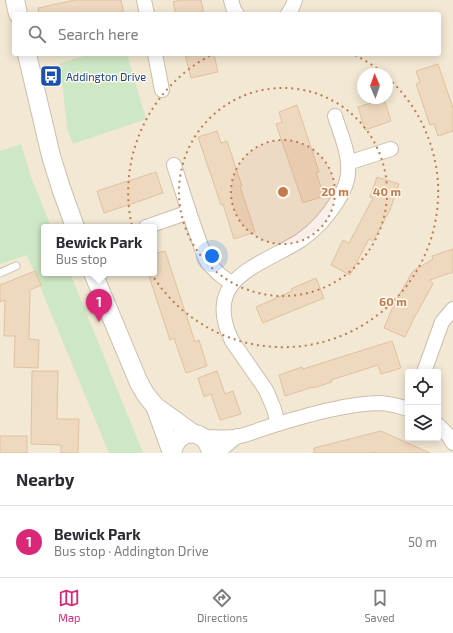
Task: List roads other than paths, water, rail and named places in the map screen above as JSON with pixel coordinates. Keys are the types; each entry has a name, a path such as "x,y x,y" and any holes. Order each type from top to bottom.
{"street":[{"path":"15,0 18,12"},
{"path":"144,0 147,12"},
{"path":"231,0 236,12"},
{"path":"289,12 295,0"},
{"path":"27,56 51,156 74,224"},
{"path":"155,56 162,90"},
{"path":"278,424 274,409 266,390 232,341 225,322 224,306 228,291 240,275 301,240 313,231 322,223 344,190 348,172 347,154 335,116"},
{"path":"348,163 391,149"},
{"path":"174,165 204,255 208,263 232,284"},
{"path":"155,224 189,212"},
{"path":"94,276 139,383 146,395 155,406 202,441"},
{"path":"425,369 442,322 453,309"},
{"path":"172,453 176,442 180,437 186,434 202,441 237,436 322,412 350,406 383,403 405,408"},
{"path":"155,406 172,453"},
{"path":"441,428 448,435 453,444"},
{"path":"217,453 237,436"}],"lane":[{"path":"0,273 16,266"}],"place":[{"name":"Addington Drive","path":"51,76"},
{"name":"Bewick Park","path":"99,322"}]}
